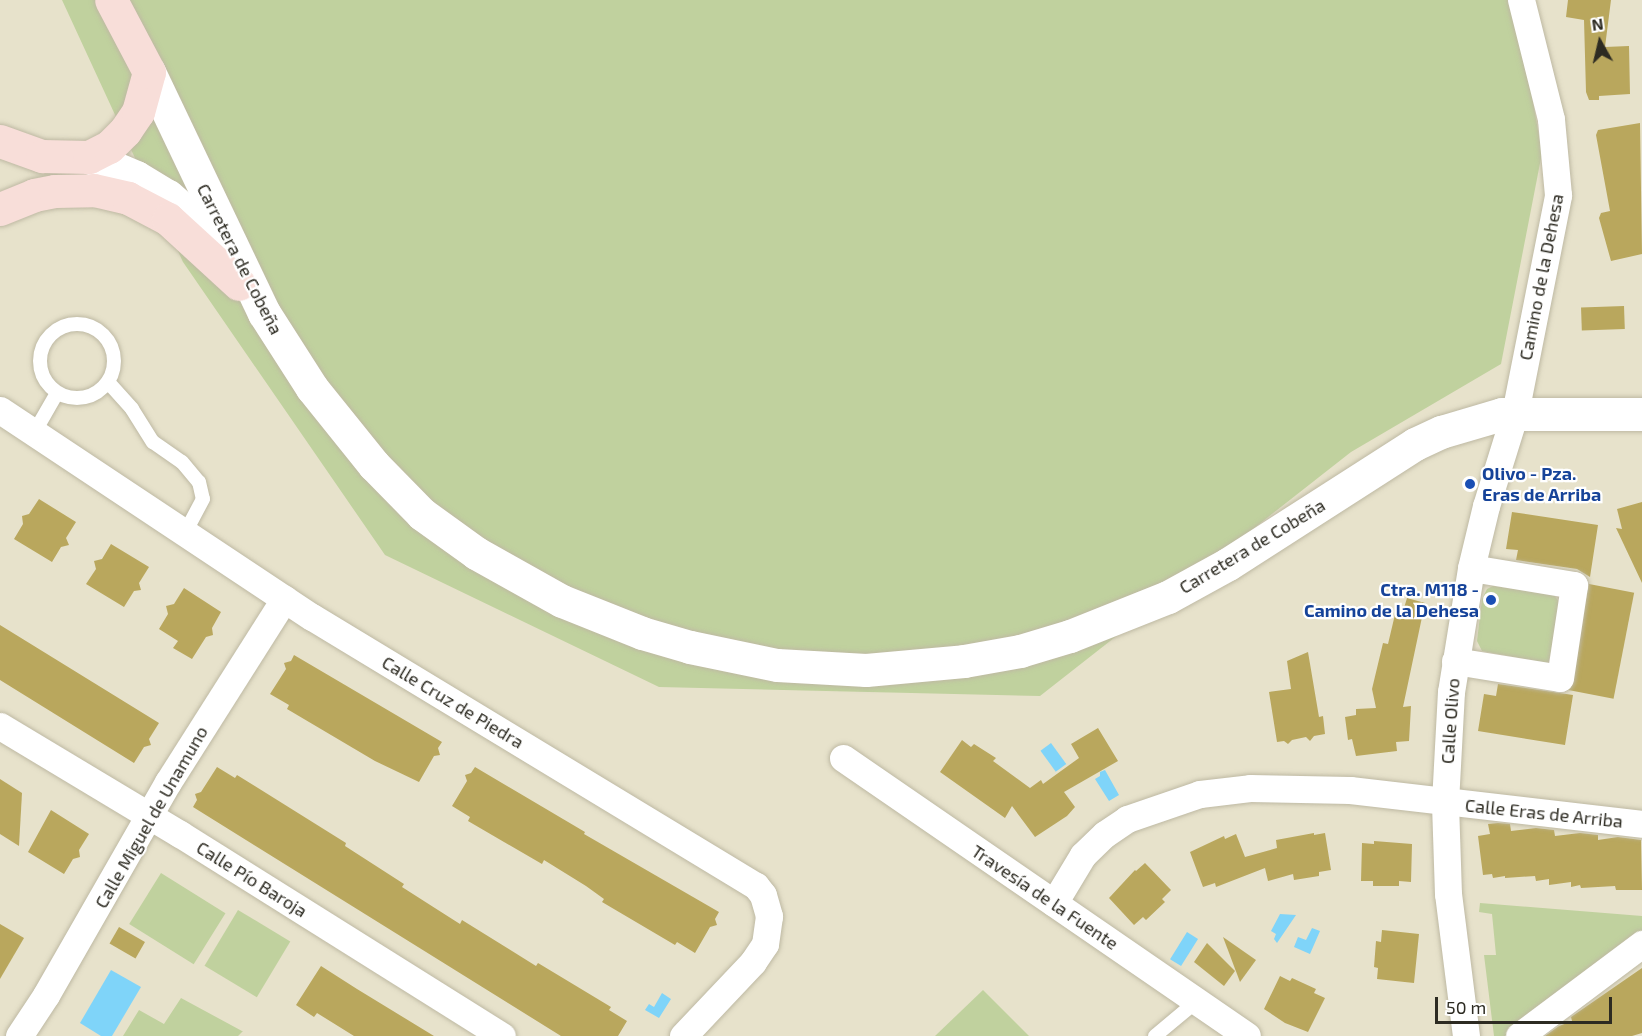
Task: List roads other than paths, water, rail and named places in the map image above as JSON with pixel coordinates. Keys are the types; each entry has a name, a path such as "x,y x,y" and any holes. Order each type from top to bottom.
{"main road":[{"path":"0,171 14,161 42,156 89,157 109,147 125,131 138,112 149,72 112,5"},
{"path":"0,141 42,156"},
{"path":"0,209 25,198 55,191 94,190 128,198 168,219 239,284"}],"street":[{"name":"Camino de la Dehesa","path":"1515,413 1558,195 1551,119 1521,0"},
{"name":"Carretera de Cobeña","path":"149,72 264,313 312,388 374,465 422,514 459,542 562,601 642,633 740,658 818,668 889,669 964,661 1020,651 1070,636 1157,602 1228,564 1424,440 1485,417 1515,413 1642,414"},
{"path":"89,157 136,177 168,196 186,211 239,284 264,313"},
{"name":"Calle Cruz de Piedra","path":"0,410 284,599 756,886 763,895 769,916 765,944 753,962 683,1036"},
{"name":"Calle Olivo","path":"1466,1036 1448,894 1445,802 1455,661 1471,568 1486,506 1515,413"},
{"path":"1455,661 1560,678 1574,585 1471,568"},
{"name":"Calle Miguel de Unamuno","path":"17,1036 46,995 149,816 284,599"},
{"name":"Calle Pío Baroja","path":"0,726 502,1036"},
{"name":"Travesía de la Fuente","path":"843,758 1198,1000 1247,1036"},
{"name":"Calle Eras de Arriba","path":"1054,903 1083,855 1105,834 1127,819 1200,794 1250,788 1305,787 1350,790 1642,824"},
{"path":"1519,1036 1642,944"},
{"path":"0,1026 17,1036"}],"lane":[{"path":"64,326 88,326 108,341 114,365 108,382 93,395 81,398 57,393 42,375 40,358 45,341 64,326"},
{"path":"108,382 132,410 153,442 182,462 199,482 203,499 185,533"},
{"path":"34,433 57,393"},
{"path":"1155,1036 1198,1000"}],"water":[{"path":"1051,743 1066,764 1056,772 1040,751"},
{"path":"1105,770 1119,795 1109,801 1095,779 1100,776 1100,772"},
{"path":"1280,914 1296,915 1277,943 1274,939 1276,934 1271,931"},
{"path":"1312,928 1320,931 1310,954 1294,947 1298,937 1306,940"},
{"path":"1187,932 1198,939 1181,966 1170,959"},
{"path":"111,970 141,987 112,1036 101,1036 80,1023"},
{"path":"662,993 671,999 659,1018 645,1010 649,1004 654,1007"}],"place":[{"name":"Olivo - Pza. Eras de Arriba","path":"1470,484"},
{"name":"Ctra. M118 - Camino de la Dehesa","path":"1491,600"}]}
